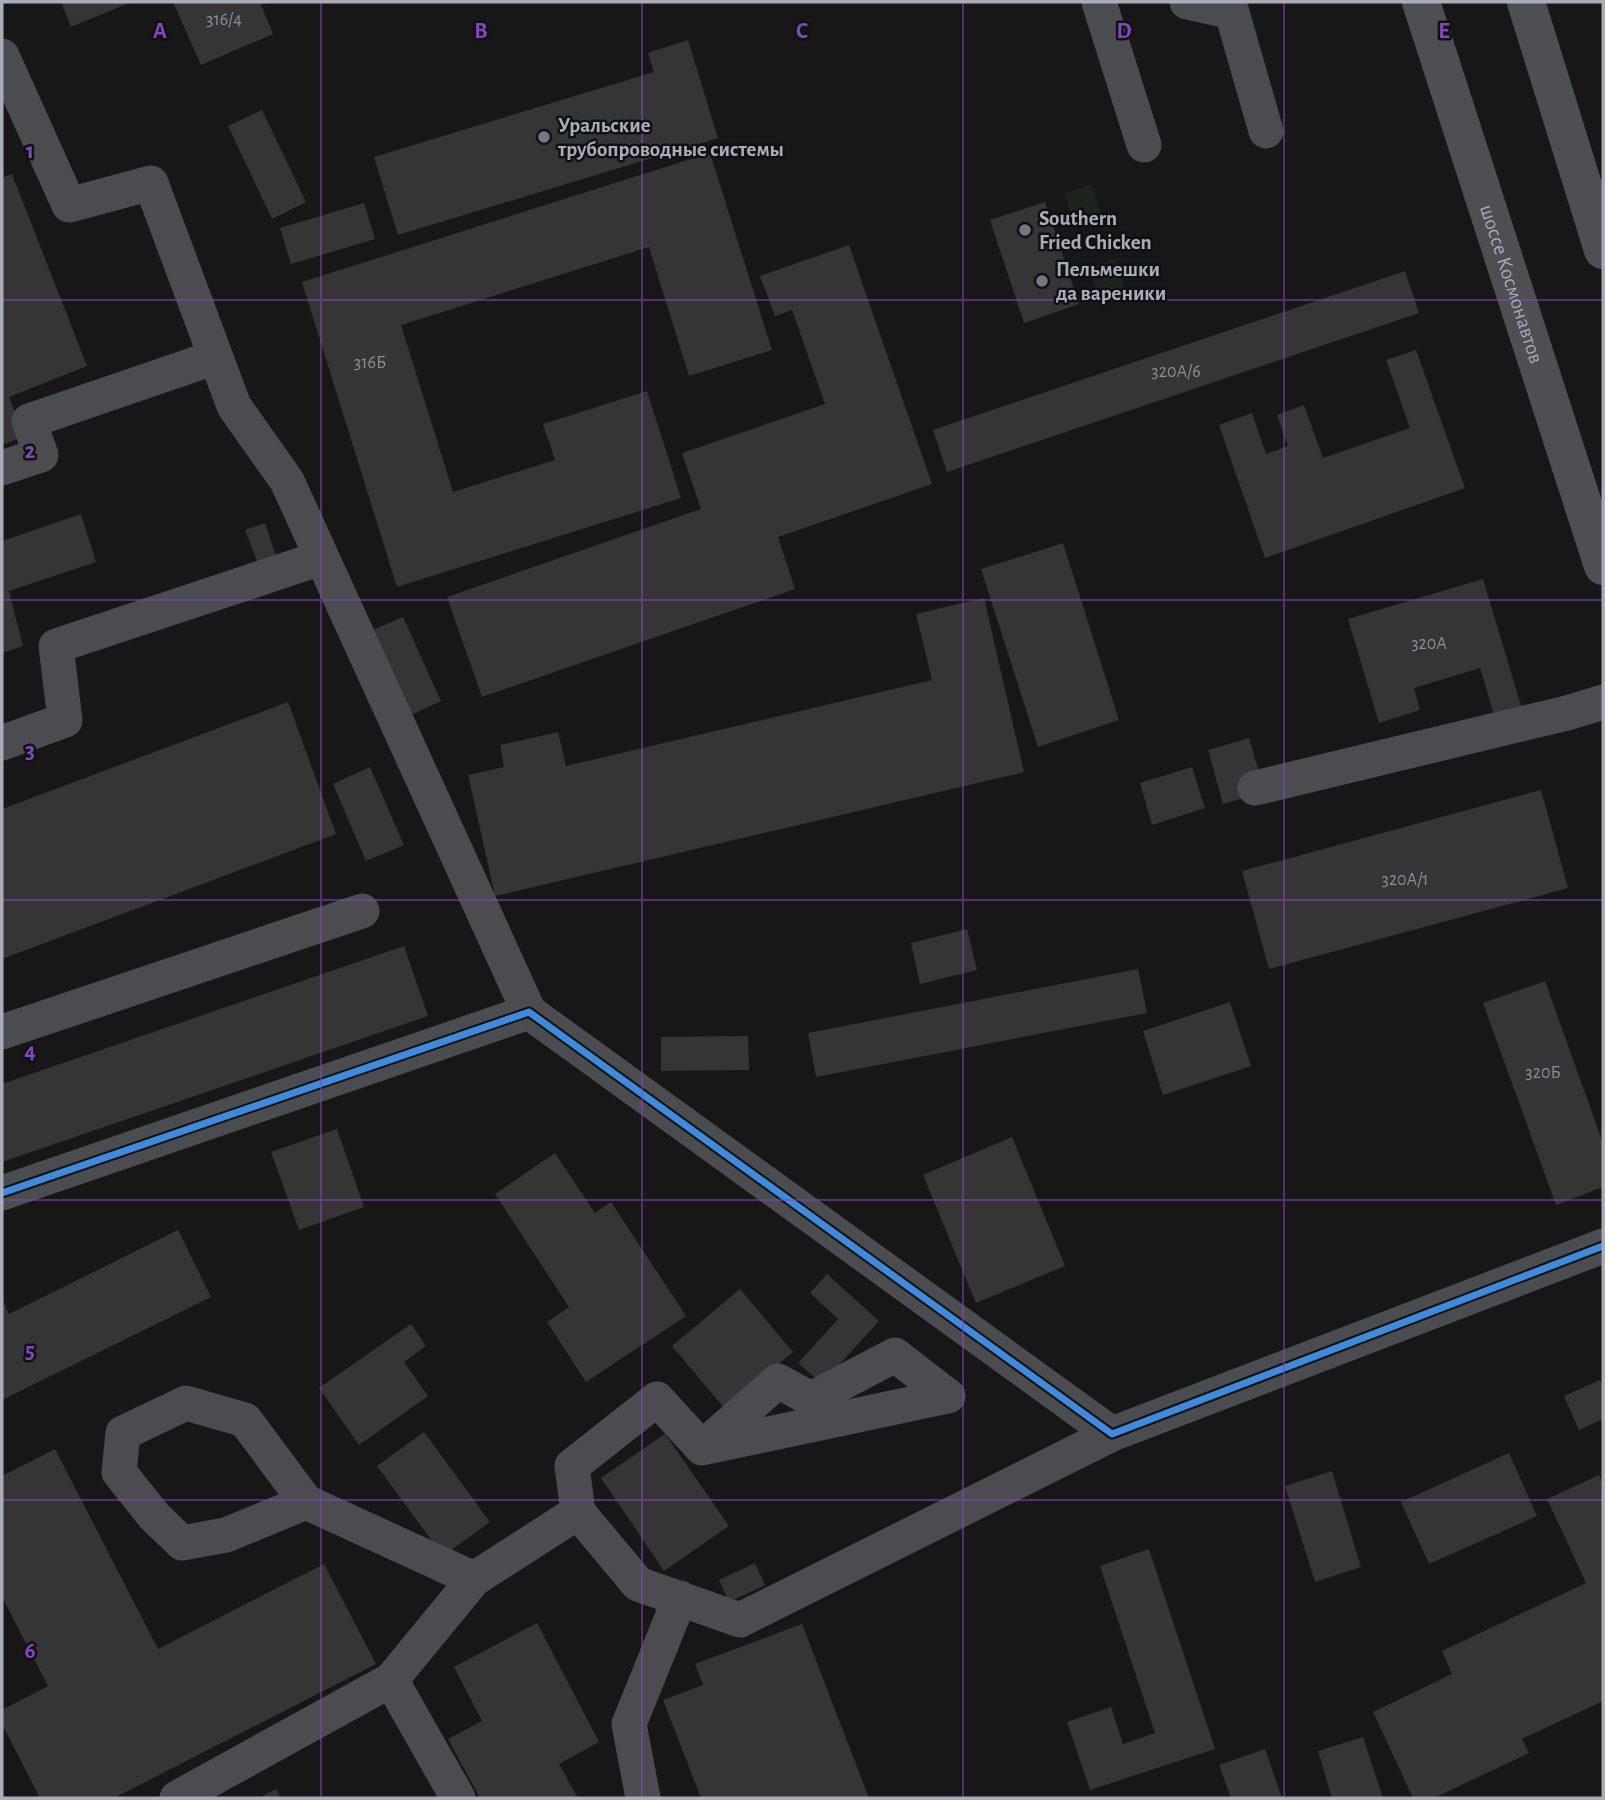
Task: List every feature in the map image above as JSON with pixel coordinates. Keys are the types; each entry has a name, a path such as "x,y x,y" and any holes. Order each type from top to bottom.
{"main road":[{"name":"шоссе Космонавтов","path":"1421,2 1603,566"},
{"path":"1526,2 1603,250"}],"street":[{"path":"1099,2 1143,145"},
{"path":"1187,2 1230,7 1266,131"},
{"path":"2,56 69,205 152,183 234,406 287,481 529,1012 1112,1434"},
{"path":"2,468 41,455 29,421 216,357"},
{"path":"2,743 65,720 56,646 321,558"},
{"path":"1255,788 1603,702"},
{"path":"2,1032 362,911"},
{"path":"2,1193 529,1012"},
{"path":"702,1448 657,1399 572,1466 578,1512 638,1584 740,1620 1112,1434 1603,1246"},
{"path":"895,1355 948,1396 702,1448 778,1381 811,1399 895,1355"},
{"path":"306,1502 226,1535 182,1543 154,1516 119,1472 123,1433 186,1403 245,1420 306,1502 474,1579"},
{"path":"177,1798 391,1680 474,1579 578,1512"},
{"path":"643,1798 629,1724 680,1598"},
{"path":"391,1680 458,1798"}],"shaded area":[{"path":"1091,184 1102,216 1076,225 1064,194"},
{"path":"1115,259 1125,290 1100,299 1089,268"}],"building":[{"path":"61,2 131,2 71,27"},
{"path":"173,2 269,2 261,5 273,34 201,65"},
{"path":"688,40 718,138 398,235 374,157 654,72 648,53"},
{"path":"262,110 306,202 272,219 228,126"},
{"path":"710,153 772,350 689,376 649,247 401,325 453,492 555,460 543,424 647,391 681,498 397,587 302,282"},
{"path":"12,174 87,366 9,397 24,436 2,445 2,178"},
{"path":"1045,202 1079,304 1024,323 990,220"},
{"path":"364,203 375,239 291,264 280,228"},
{"path":"849,245 932,484 778,537 795,589 482,697 447,597 701,509 682,453 825,404 792,310 775,316 760,276"},
{"path":"1405,271 1419,313 947,472 933,430"},
{"path":"1416,350 1465,488 1265,558 1219,425 1252,413 1266,454 1288,446 1277,415 1304,405 1323,458 1410,428 1386,360"},
{"path":"81,514 96,562 9,591 23,646 2,653 2,541"},
{"path":"265,523 277,559 259,566 245,530"},
{"path":"1063,543 1119,720 1038,747 981,569"},
{"path":"1483,579 1528,729 1501,738 1480,668 1414,688 1420,710 1379,723 1348,619"},
{"path":"984,598 1024,772 495,896 468,775 504,767 500,745 558,732 566,766 932,680 916,614"},
{"path":"403,617 441,701 411,715 373,630"},
{"path":"288,702 336,834 2,959 2,809"},
{"path":"1249,738 1265,792 1223,804 1208,750"},
{"path":"370,767 404,845 366,861 333,784"},
{"path":"1192,767 1205,808 1152,825 1140,783"},
{"path":"1541,790 1568,888 1269,969 1242,871"},
{"path":"967,929 977,970 920,984 911,943"},
{"path":"404,946 428,1016 2,1162 2,1084"},
{"path":"1138,969 1147,1013 816,1077 808,1033"},
{"path":"1545,981 1603,1143 1603,1187 1556,1205 1483,1003"},
{"path":"1230,1002 1251,1066 1163,1095 1143,1031"},
{"path":"748,1036 749,1070 661,1071 661,1037"},
{"path":"337,1129 364,1207 299,1230 271,1152"},
{"path":"1012,1137 1065,1266 976,1303 923,1175"},
{"path":"555,1153 595,1213 611,1202 686,1316 586,1382 547,1322 569,1307 495,1194"},
{"path":"178,1230 211,1297 2,1400 2,1298 9,1314"},
{"path":"827,1274 879,1321 822,1384 798,1363 838,1319 810,1293"},
{"path":"740,1289 793,1352 725,1409 672,1346"},
{"path":"411,1324 426,1346 404,1362 428,1396 359,1445 319,1388"},
{"path":"1600,1380 1603,1387 1603,1419 1579,1430 1564,1396"},
{"path":"424,1432 490,1522 443,1556 377,1466"},
{"path":"665,1434 729,1526 664,1571 601,1478"},
{"path":"55,1449 158,1649 324,1564 376,1664 114,1798 40,1798 2,1724 2,1710 48,1686 2,1597 2,1476"},
{"path":"1509,1453 1537,1516 1429,1564 1401,1502"},
{"path":"1332,1471 1361,1567 1315,1582 1285,1486"},
{"path":"1599,1475 1603,1485 1603,1701 1522,1739 1529,1753 1434,1798 1413,1798 1373,1712 1452,1674 1442,1651 1586,1583 1547,1499"},
{"path":"1149,1549 1215,1749 1090,1790 1067,1722 1111,1707 1123,1744 1155,1733 1100,1566"},
{"path":"755,1563 765,1585 729,1602 719,1580"},
{"path":"537,1623 599,1742 559,1764 578,1798 480,1798 448,1739 482,1721 454,1667"},
{"path":"802,1624 869,1798 701,1798 663,1700 703,1685 695,1664"},
{"path":"1363,1737 1383,1798 1332,1798 1318,1751"},
{"path":"1265,1749 1282,1798 1231,1798 1219,1765"},
{"path":"276,1789 281,1798 259,1798"}],"cycle path":[{"path":"2,1193 529,1012 1112,1434 1603,1246"}],"place":[{"name":"Уральские трубопроводные системы","path":"544,137"},
{"name":"Southern Fried Chicken","path":"1025,230"},
{"name":"Пельмешки да вареники","path":"1042,281"}]}
